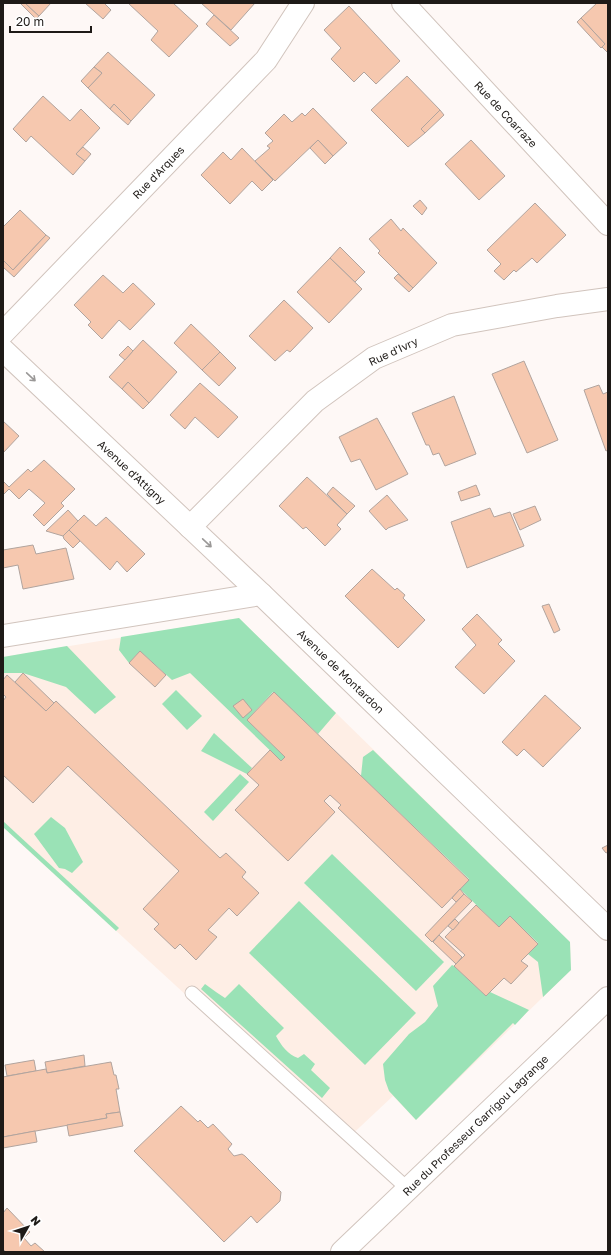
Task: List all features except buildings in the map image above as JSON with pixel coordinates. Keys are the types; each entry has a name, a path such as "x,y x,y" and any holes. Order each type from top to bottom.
{"street":[{"name":"Rue d'Arques","path":"3,332 266,60 303,3"},
{"name":"Rue de Coarraze","path":"404,3 608,224"},
{"name":"Rue d'Ivry","path":"190,527 315,401 374,358 452,325 557,306 608,299"},
{"name":"Avenue d'Attigny","path":"3,350 261,594"},
{"path":"3,636 261,594"},
{"name":"Avenue de Montardon","path":"261,594 608,929"},
{"name":"Rue du Professeur Garrigou Lagrange","path":"342,1252 608,998"}],"lane":[{"path":"192,993 408,1189"}],"shaded area":[{"path":"239,618 570,942 571,970 416,1120 393,1096 345,1141 3,827 3,657"}],"green space":[{"path":"239,618 336,713 318,734 273,692 247,720 285,757 281,761 190,673 172,680 140,651 129,663 119,650 121,637"},
{"path":"67,646 116,697 95,714 66,687 23,673 3,673 3,657"},
{"path":"176,690 202,716 187,730 162,704"},
{"path":"214,733 252,768 247,774 201,751"},
{"path":"373,750 570,942 571,970 543,997 538,962 528,954 538,943 510,916 499,927 460,889 469,879 361,776 363,757"},
{"path":"240,774 249,782 213,821 204,812"},
{"path":"51,817 65,828 83,862 72,873 65,869 59,868 34,834"},
{"path":"3,821 119,928 116,931 3,827"},
{"path":"332,854 444,962 416,991 304,883"},
{"path":"299,901 416,1013 365,1065 249,953"},
{"path":"452,965 486,996 490,992 529,1010 515,1025 513,1023 416,1120 389,1091 385,1080 383,1064 409,1034 425,1022 438,1006 433,986"},
{"path":"205,984 225,998 239,984 284,1028 276,1036 285,1049 294,1057 298,1058 304,1054 315,1064 311,1070 330,1088 322,1098 201,989"}]}
